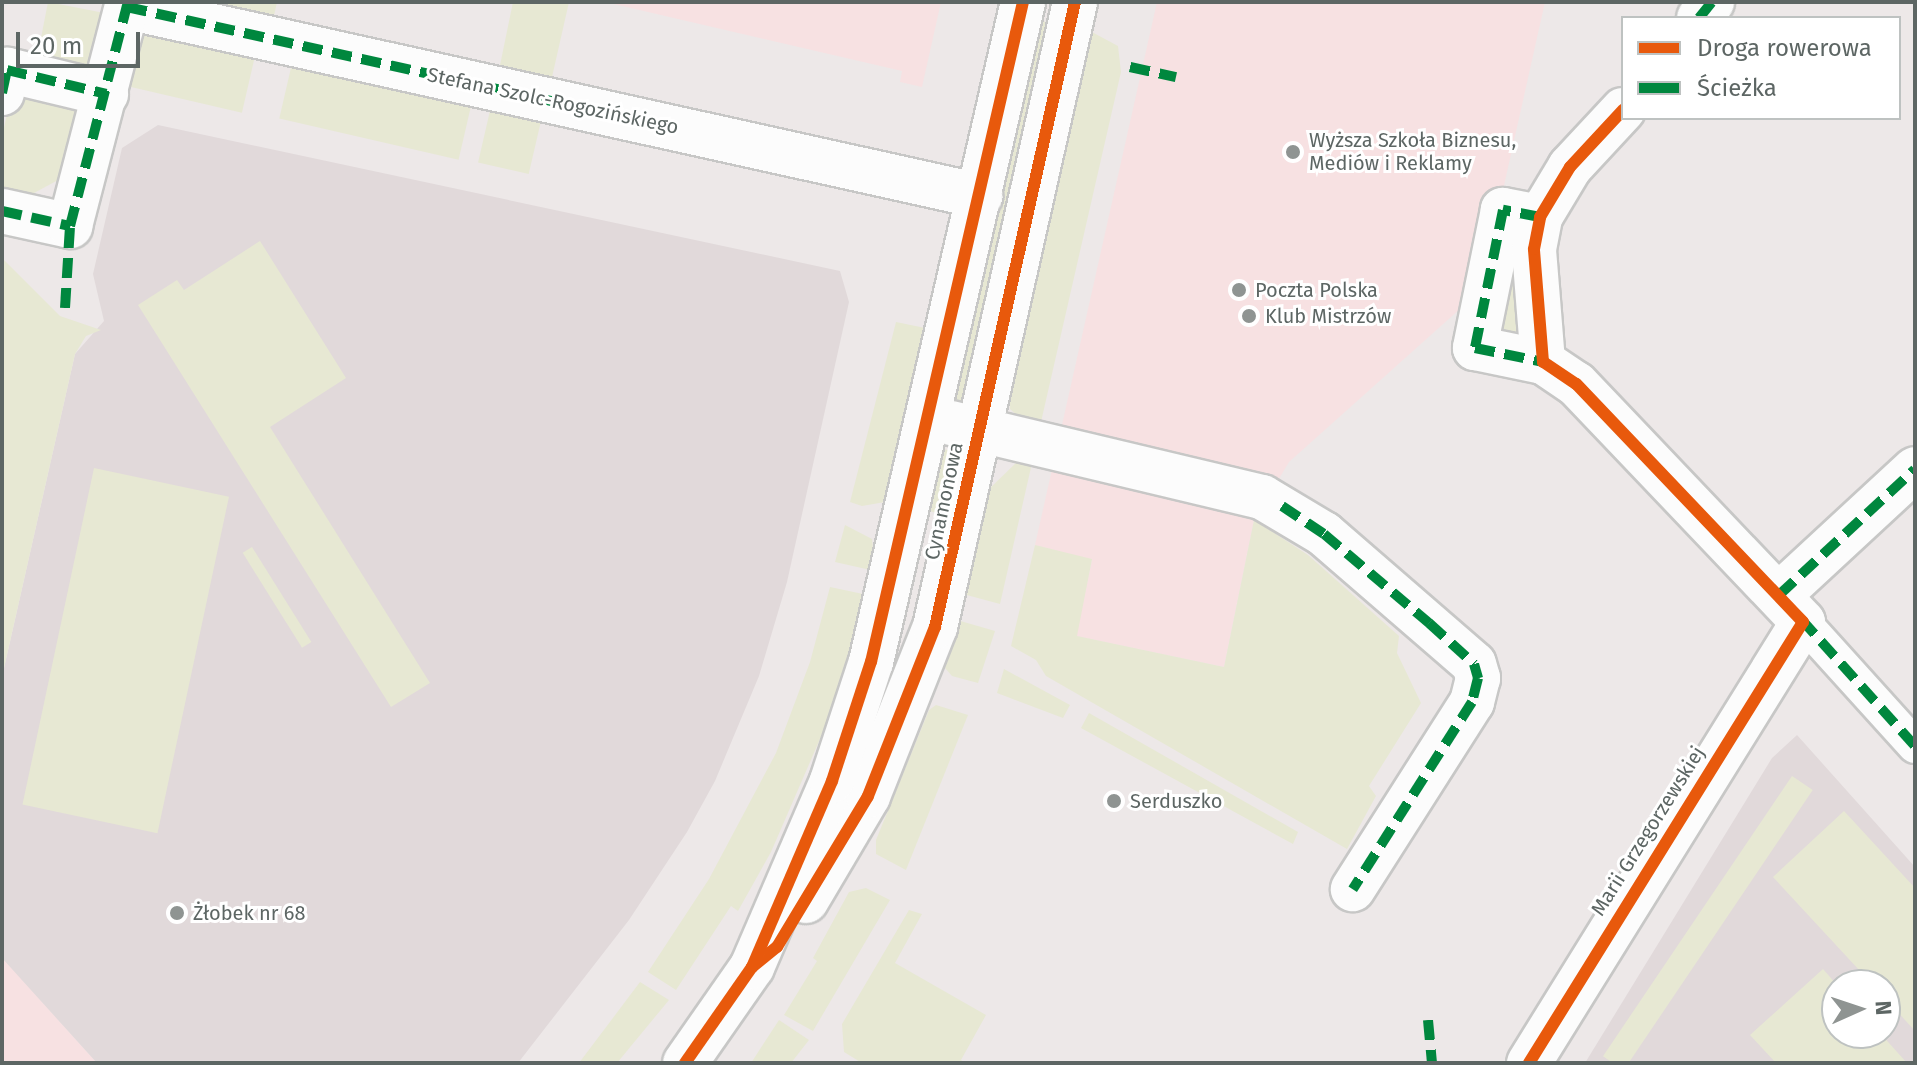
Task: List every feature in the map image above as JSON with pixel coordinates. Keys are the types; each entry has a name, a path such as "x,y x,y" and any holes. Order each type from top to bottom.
{"street":[{"name":"Cynamonowa","path":"685,1063 752,967 832,781 871,662 1023,2"},
{"name":"Cynamonowa","path":"752,967 777,947 810,896 868,796 909,704 943,601 1075,2"},
{"name":"Stefana Szolc-Rogozińskiego","path":"127,5 980,196"},
{"path":"2,211 70,226 127,5"},
{"path":"2,93 7,70 106,94"},
{"path":"1543,362 1534,249 1540,217 1570,167 1621,112"},
{"path":"1540,217 1503,210 1475,348 1543,362 1576,384 1791,608 1915,746"},
{"path":"929,418 1208,482 1282,506 1324,534 1474,664 1478,678 1472,702 1353,889"},
{"name":"Marii Grzegorzewskiej","path":"1529,1063 1791,608 1915,469"}],"shaded area":[{"path":"605,2 941,2 922,87 900,82 902,71"},
{"path":"1157,2 1545,2 1501,199 1470,300 1289,462 1254,520 1224,667 1076,636 1092,560 1035,545"},
{"path":"158,125 840,271 849,302 787,582 759,676 715,781 687,832 629,920 518,1063 97,1063 2,958 2,677 75,354 104,321 93,274 122,148"},
{"path":"1797,735 1915,867 1915,1063 1585,1063 1772,758"},
{"path":"2,957 97,1063 2,1063"}],"green space":[{"path":"48,2 115,15 102,80 35,67"},
{"path":"173,2 277,2 272,25"},
{"path":"513,2 569,2 550,86 498,75"},
{"path":"1033,19 1056,24 963,402 956,401 953,384 966,348 1013,136"},
{"path":"134,20 257,48 242,113 119,84"},
{"path":"1090,31 1118,46 1121,72 1041,422 1020,418 1010,409 1008,394"},
{"path":"293,59 472,100 459,160 279,118"},
{"path":"14,82 93,100 60,179 21,200 2,200 2,137"},
{"path":"492,102 543,114 529,174 478,162"},
{"path":"260,241 346,378 270,427 430,683 391,707 138,305 177,280 184,290"},
{"path":"1523,246 1528,341 1496,342 1505,250"},
{"path":"2,258 60,316 101,330 86,336 75,354 2,677"},
{"path":"896,322 930,329 893,492 885,502 862,506 850,502"},
{"path":"943,449 953,451 939,514 927,510 937,454"},
{"path":"1019,460 1032,463 1000,604 963,594 987,491"},
{"path":"94,468 229,497 157,833 22,804"},
{"path":"1254,520 1308,555 1399,636 1397,653 1421,703 1369,786 1376,796 1347,849 1046,676 1036,660 1011,646 1035,545 1092,559 1077,636 1224,667"},
{"path":"845,525 872,539 875,571 835,562"},
{"path":"252,547 311,642 302,648 243,553"},
{"path":"830,587 863,594 867,601 833,709 771,852 738,911 731,906 676,990 648,972 709,879 776,753 810,662"},
{"path":"957,620 995,631 978,683 952,676 945,668"},
{"path":"1004,669 1070,705 1063,718 997,693"},
{"path":"936,705 968,715 906,870 876,854 876,840 929,710"},
{"path":"1089,713 1298,832 1293,844 1081,728"},
{"path":"1792,776 1813,790 1629,1063 1613,1063 1603,1056"},
{"path":"1844,811 1915,888 1915,1031 1901,1016 1901,969 1858,969 1773,877"},
{"path":"866,888 890,900 813,1031 784,1015 817,961 813,958 849,892"},
{"path":"909,910 922,914 895,963 986,1015 961,1060 965,1063 862,1063 844,1052 842,1024"},
{"path":"1821,971 1821,1049 1894,1049 1907,1063 1776,1063 1750,1035"},
{"path":"640,982 669,1000 617,1063 579,1063"},
{"path":"779,1020 809,1040 791,1063 751,1063"}],"marked path":[{"path":"2,211 70,226 128,2"},
{"path":"1701,16 1712,2"},
{"path":"127,7 573,106"},
{"path":"1130,67 1176,77"},
{"path":"2,93 7,70 106,94"},
{"path":"1540,217 1503,210 1475,348 1543,362"},
{"path":"65,308 70,226"},
{"path":"1779,595 1915,469"},
{"path":"1282,506 1324,534 1429,623 1474,664 1478,678 1472,702 1353,889"},
{"path":"1801,619 1915,746"},
{"path":"1428,1020 1432,1063"}],"cycle path":[{"path":"685,1063 752,967 832,781 871,662 1023,2"},
{"path":"752,967 777,947 868,796 935,627 1075,2"},
{"path":"1529,1063 1803,622 1576,384 1543,362 1534,249 1540,217 1570,167 1621,112"}],"place":[{"name":"Wyższa Szkoła Biznesu, Mediów i Reklamy","path":"1293,152"},
{"name":"Poczta Polska","path":"1239,290"},
{"name":"Klub Mistrzów","path":"1249,316"},
{"name":"Serduszko","path":"1114,801"},
{"name":"Żłobek nr 68","path":"177,913"}]}
